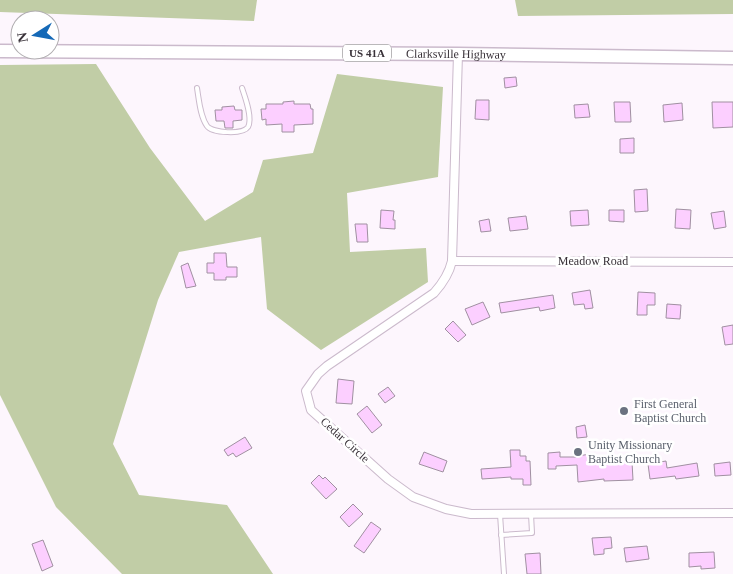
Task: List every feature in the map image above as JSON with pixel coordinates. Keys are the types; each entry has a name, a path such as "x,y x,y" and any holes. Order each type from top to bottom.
{"main road":[{"name":"Clarksville Highway","path":"0,52 458,54 733,58"}],"street":[{"name":"Cedar Circle","path":"458,54 452,261 446,278 434,293 318,374 306,391 311,410 388,479 413,497 446,509 471,514 733,513"},
{"name":"Meadow Road","path":"452,261 733,262"}],"lane":[{"path":"197,88 206,125 210,130 222,132 238,132 245,130 248,126 249,118 242,88"},
{"path":"500,514 504,574"},
{"path":"501,535 532,533 531,514"}],"green space":[{"path":"0,0 257,0 254,21 60,14 60,10 10,10 10,12 0,12"},
{"path":"515,0 733,0 733,14 518,16"},
{"path":"96,64 150,148 205,221 253,192 263,160 313,153 337,74 443,87 438,177 347,193 350,252 426,248 428,282 321,350 267,309 261,237 179,252 158,300 113,444 139,495 227,505 273,574 122,574 56,507 0,395 0,65"}],"building":[{"path":"516,77 517,86 505,88 504,78"},
{"path":"476,100 489,100 489,120 475,119"},
{"path":"294,101 294,104 310,104 311,109 313,109 313,124 294,125 294,132 282,132 282,124 266,125 266,119 262,120 261,109 266,109 266,104 283,104 283,102"},
{"path":"614,102 630,102 631,122 615,122"},
{"path":"712,102 733,102 733,127 713,128"},
{"path":"682,103 683,120 664,122 663,105"},
{"path":"588,104 590,117 575,118 574,105"},
{"path":"234,106 235,110 242,110 242,120 233,121 233,128 225,128 224,121 216,121 215,110"},
{"path":"634,138 634,153 620,153 620,139"},
{"path":"647,189 648,211 635,212 634,190"},
{"path":"676,209 691,210 690,229 675,228"},
{"path":"381,210 394,211 395,229 380,228"},
{"path":"588,210 589,225 571,226 570,211"},
{"path":"609,210 624,210 624,222 609,221"},
{"path":"724,211 726,227 714,229 711,213"},
{"path":"526,216 528,229 510,231 508,218"},
{"path":"489,219 491,231 481,232 479,221"},
{"path":"355,224 367,224 368,242 357,242"},
{"path":"214,253 226,253 227,267 237,267 237,277 226,277 226,280 214,280 214,273 207,273 207,263 214,263"},
{"path":"188,263 196,286 186,288 181,266"},
{"path":"590,290 593,308 585,309 584,304 574,305 572,293"},
{"path":"638,292 655,293 655,305 647,305 647,315 637,315"},
{"path":"553,295 555,308 540,311 539,307 501,313 499,303"},
{"path":"483,302 490,317 472,325 465,309"},
{"path":"667,304 681,305 680,319 666,318"},
{"path":"453,321 466,335 458,342 445,329"},
{"path":"733,325 733,344 725,345 722,327"},
{"path":"338,379 354,381 352,404 336,403"},
{"path":"388,387 395,396 385,403 378,394"},
{"path":"367,406 382,425 372,433 357,414"},
{"path":"585,425 587,437 577,438 576,427"},
{"path":"245,437 252,448 236,457 233,453 228,456 224,450"},
{"path":"510,450 520,450 520,456 526,456 526,461 530,461 531,485 523,485 523,479 511,479 511,477 482,479 481,469 511,467"},
{"path":"424,452 447,461 443,472 419,464"},
{"path":"560,452 560,457 592,454 593,464 632,462 633,480 604,481 604,479 578,482 577,465 556,466 556,469 548,469 548,453"},
{"path":"666,461 667,468 697,463 699,476 676,479 675,476 650,479 648,464"},
{"path":"730,462 731,475 715,476 714,464"},
{"path":"319,475 323,479 325,477 337,489 326,499 311,483"},
{"path":"353,504 363,514 349,527 340,517"},
{"path":"371,522 381,529 364,553 354,546"},
{"path":"611,537 612,548 604,549 604,554 594,555 592,538"},
{"path":"43,540 53,566 42,571 32,544"},
{"path":"647,546 649,559 626,562 624,548"},
{"path":"714,552 715,568 701,569 701,566 689,567 689,553"},
{"path":"540,553 541,574 527,574 525,554"}],"place":[{"name":"First General Baptist Church","path":"624,411"},
{"name":"Unity Missionary Baptist Church","path":"578,452"}]}
